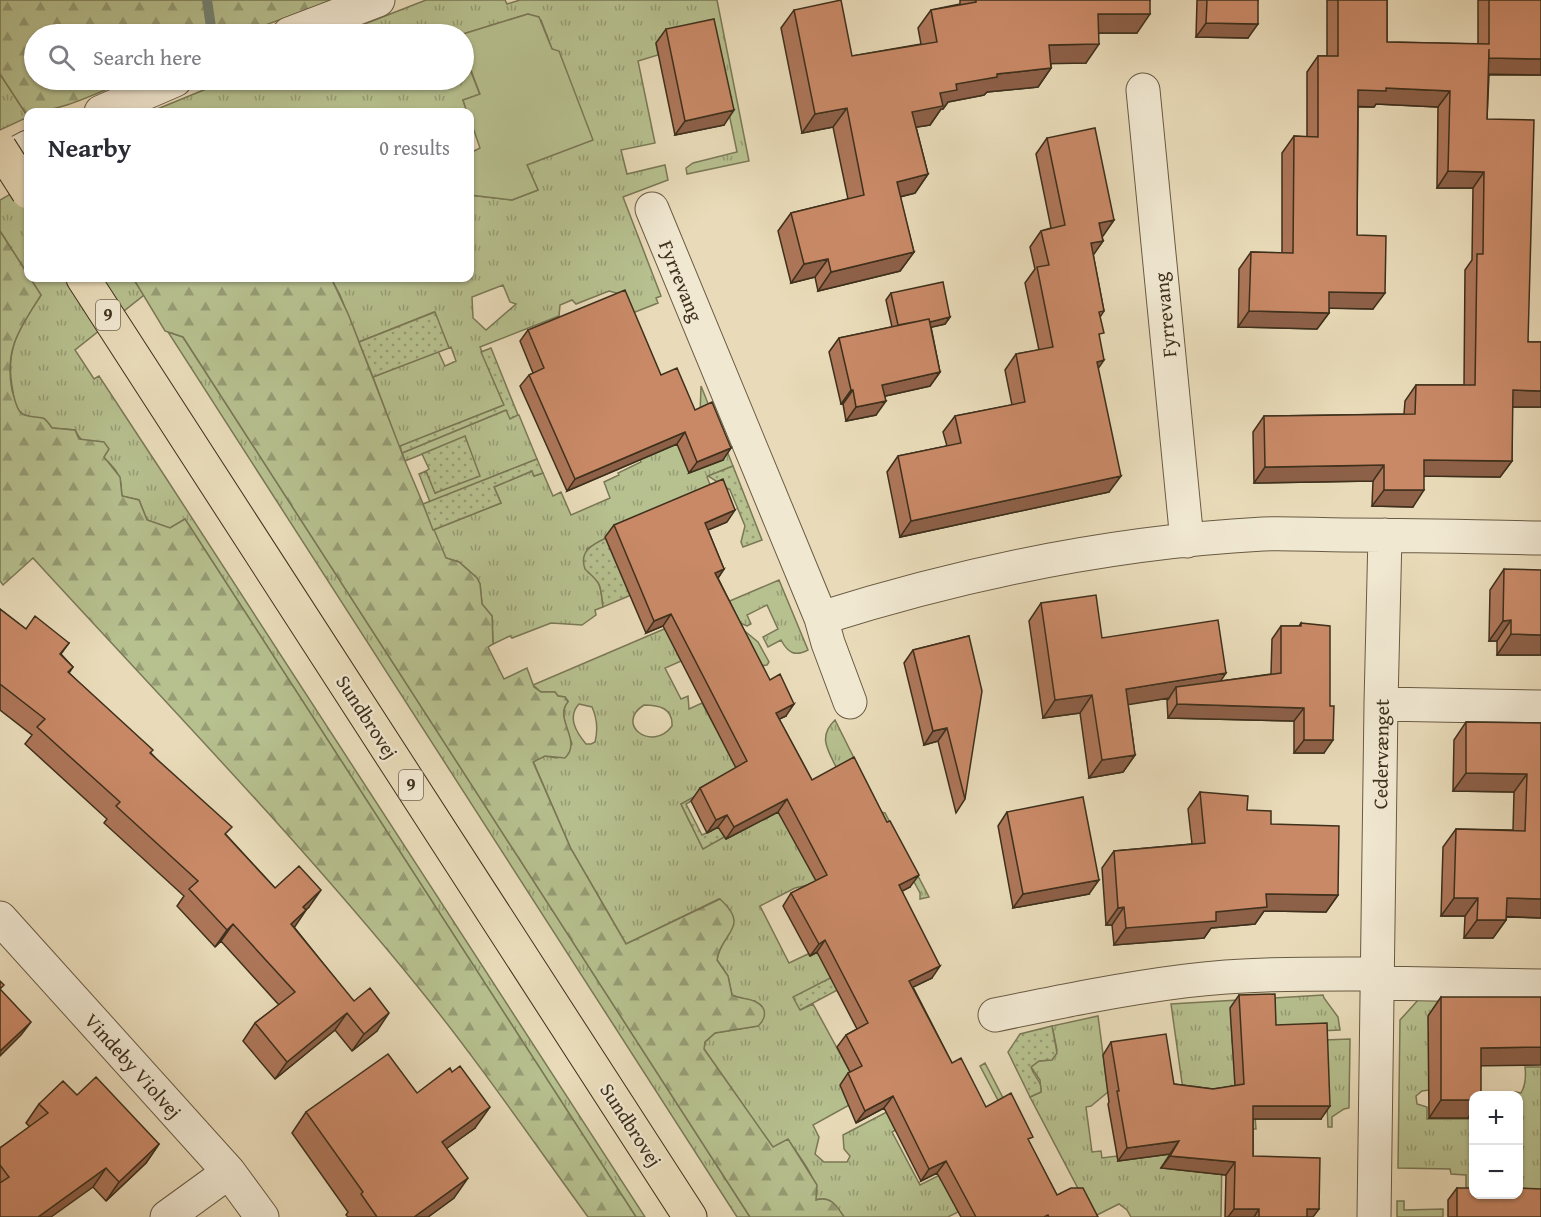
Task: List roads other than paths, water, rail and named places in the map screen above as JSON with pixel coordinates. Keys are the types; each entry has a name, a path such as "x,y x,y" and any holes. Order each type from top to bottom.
{"main road":[{"path":"0,148 24,186"},
{"name":"Sundbrovej","path":"87,282 690,1217"}],"street":[{"path":"316,24 378,0"},
{"path":"110,108 152,90"},
{"name":"Fyrrevang","path":"1143,90 1187,541"},
{"path":"0,162 24,149"},
{"name":"Fyrrevang","path":"652,209 821,618 850,702"},
{"path":"821,618 920,589 1010,567 1097,552 1187,541 1264,534 1541,538"},
{"name":"Cedervænget","path":"1374,1217 1385,535"},
{"path":"1381,704 1541,707"},
{"name":"Vindeby Violvej","path":"0,918 230,1172 262,1217"},
{"path":"994,1015 1076,998 1187,981 1282,974 1541,986"},
{"path":"167,1217 230,1172"}],"waterway":[{"path":"207,0 211,24"}]}
